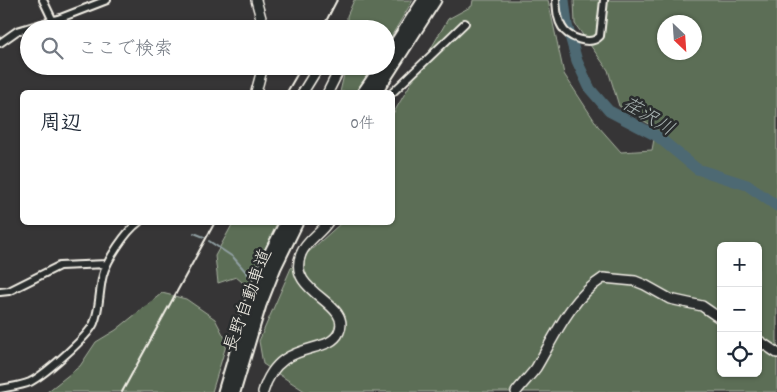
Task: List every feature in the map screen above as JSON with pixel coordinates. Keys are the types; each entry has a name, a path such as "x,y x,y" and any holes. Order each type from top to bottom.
{"highway":[{"path":"395,45 424,0"},
{"path":"395,62 435,0"},
{"path":"365,90 376,75"},
{"path":"377,90 387,75"},
{"name":"長野自動車道","path":"224,392 285,225"},
{"name":"長野自動車道","path":"271,263 295,225"},
{"name":"長野自動車道","path":"234,392 256,302"}],"main road":[{"path":"256,0 262,20"},
{"path":"255,90 260,75"},
{"path":"304,90 313,75"},
{"path":"329,90 336,75"},
{"path":"263,392 269,376 288,356 327,342 339,332 341,324 336,309 310,290 299,272 298,263 304,247 325,225"},
{"path":"516,392 535,369 558,326 578,301 603,278 635,281 645,284 670,298 702,306 717,316"},
{"path":"762,343 777,353"}],"street":[{"path":"43,0 53,20"},
{"path":"56,20 107,0"},
{"path":"556,0 558,18 566,31 585,42 596,41 600,36 604,0"},
{"path":"395,91 465,23"},
{"path":"0,43 20,29"},
{"path":"0,389 29,382 62,355 74,348 90,330 94,321 107,264 125,234 136,225"},
{"path":"0,292 9,291 59,266 107,264"}],"green space":[{"path":"354,0 413,0 395,30 395,20 347,20"},
{"path":"473,0 548,0 564,74 598,126 621,152 652,150 656,128 619,106 608,70 575,24 574,0 777,0 777,392 306,392 263,364 259,341 291,268 339,225 395,225 395,111 448,19 472,6"},
{"path":"344,75 367,75 358,90 340,90"},
{"path":"232,225 276,225 248,287 236,277 218,283 215,256"},
{"path":"162,293 186,299 215,319 227,342 212,392 47,392 80,366 96,342 116,330"}],"waterway":[{"name":"荏沢川","path":"564,0 567,25 577,61 590,89 609,111 657,136 697,169 747,185 777,206"},
{"path":"194,233 204,237"},
{"path":"209,241 233,257 253,280"}],"railway":[{"path":"327,20 337,0"},
{"path":"288,90 297,75"},
{"path":"122,392 213,225"}]}
